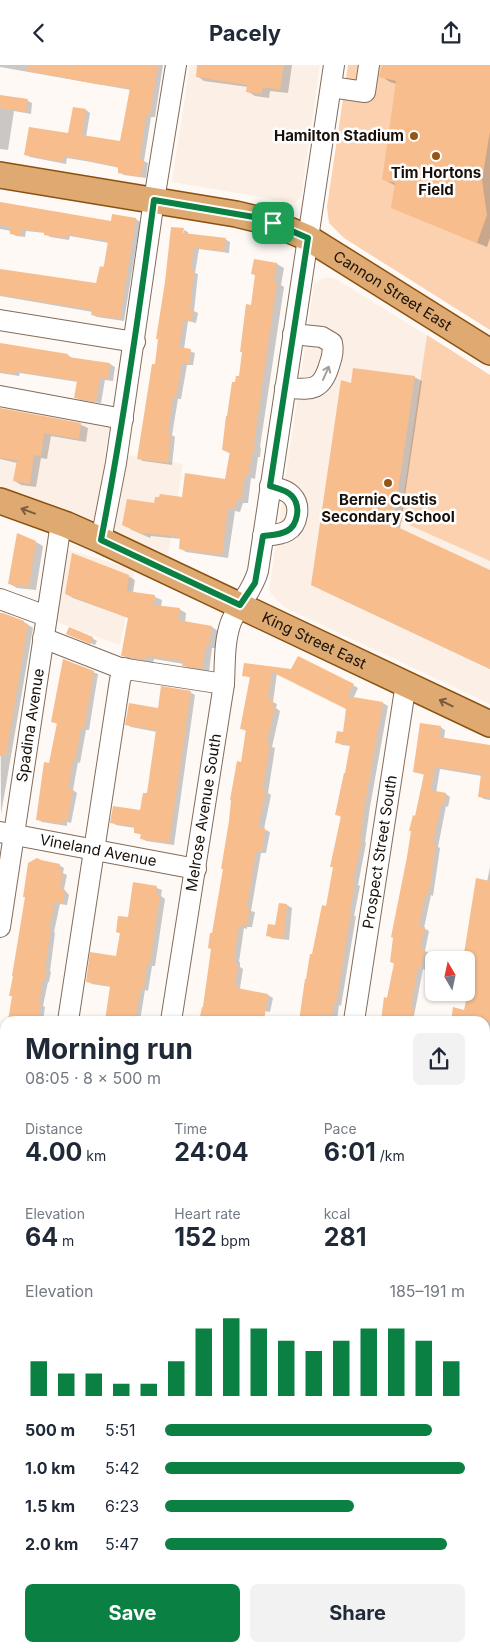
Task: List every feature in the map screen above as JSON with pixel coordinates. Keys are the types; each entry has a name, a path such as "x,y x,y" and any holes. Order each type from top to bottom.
{"main road":[{"name":"Cannon Street East","path":"0,175 254,217 273,223 308,238 490,352"},
{"name":"King Street East","path":"0,501 101,540 490,724"}],"street":[{"path":"101,540 123,419 154,200 176,65"},
{"name":"Melrose Avenue South","path":"173,1016 224,684 228,635 231,623 240,605 255,583 334,65"},
{"path":"331,87 365,92 369,65"},
{"path":"0,319 135,342"},
{"path":"285,388 308,389 320,385 326,374 333,349 332,343 322,337 293,334"},
{"path":"0,396 123,419"},
{"path":"263,536 288,531 297,515 293,497 288,492 270,486"},
{"name":"Spadina Avenue","path":"0,927 7,833 43,638 61,523"},
{"path":"0,599 46,616"},
{"path":"43,638 124,668 224,684"},
{"path":"69,1016 120,680 124,668"},
{"name":"Prospect Street South","path":"355,1016 406,683"},
{"name":"Vineland Avenue","path":"7,833 196,869"}],"shaded area":[{"path":"190,65 320,65 301,197 295,203 172,182"},
{"name":"Hamilton Stadium","path":"348,65 490,65 490,330 344,238 329,223 327,207"},
{"name":"Bernie Custis Secondary School","path":"328,277 336,279 490,375 490,704 284,607 269,591 314,285"},
{"path":"427,335 490,375 490,561 400,521"},
{"path":"0,397 112,414 105,452 183,464 168,555 0,486"},
{"path":"66,549 135,570 120,645 54,621"}],"building":[{"path":"28,65 158,65 150,116 146,115 140,159 144,159 141,177 118,173 118,167 85,160 63,156 62,162 24,155 29,127 68,133 73,107 86,109 82,135 120,141 130,88 96,84 28,71"},
{"path":"197,65 284,65 280,90 263,87 262,94 246,92 247,85 196,77"},
{"name":"Tim Hortons Field","path":"382,65 490,65 490,131 482,180 487,215 477,243 391,208 395,183 382,180 396,81 379,77"},
{"path":"0,95 28,99 26,112 0,108"},
{"path":"0,202 111,221 112,214 136,218 120,319 91,315 92,310 0,295 0,269 96,283 100,266 103,267 104,265 108,241 65,235 65,238 44,235 44,232 22,229 21,236 10,234 9,226 0,225"},
{"path":"171,227 184,228 183,233 226,238 224,251 194,248 191,270 194,270 190,309 193,309 192,321 184,320 179,347 191,349 189,364 182,363 176,397 173,397 168,433 171,433 168,463 137,459 152,364 155,364 158,339 156,339"},
{"path":"254,259 277,263 274,281 277,282 254,454 252,454 248,476 245,476 241,500 237,500 234,509 228,508 222,555 179,549 180,537 144,533 144,535 122,525 127,499 154,503 155,497 159,497 160,494 182,497 185,473 225,479 230,451 222,450 226,416 232,382 235,382 236,376 239,376 246,304 251,305 255,275 251,274"},
{"path":"0,343 68,354 68,357 110,363 108,379 100,378 96,402 74,398 77,381 15,371 15,374 0,372"},
{"path":"353,368 415,376 393,525 490,570 490,669 311,585 341,380 351,383"},
{"path":"0,408 81,423 79,439 44,433 41,456 34,455 30,484 13,481 17,460 0,458"},
{"path":"17,533 36,541 29,587 8,584"},
{"path":"72,553 129,575 127,591 155,595 154,605 180,608 178,620 212,626 209,645 206,645 202,669 182,666 183,661 147,656 146,660 121,656 128,618 65,594"},
{"path":"0,613 28,624 6,756 0,756"},
{"path":"69,627 93,637 90,644 66,634"},
{"path":"298,656 354,684 347,696 383,702 365,804 360,838 362,839 353,881 355,882 351,912 336,1004 334,1003 332,1016 300,1016 310,954 312,954 322,905 326,906 333,867 330,867 341,816 335,815 350,745 335,743 337,731 343,732 346,709 272,672 268,699 273,700 272,706 275,706 267,743 270,744 263,790 266,791 258,827 265,828 262,851 256,851 247,908 250,908 247,925 239,926 234,958 236,958 235,964 238,965 235,985 237,985 237,988 268,994 265,1016 200,1016 211,949 208,948 210,933 212,933 223,869 221,869 229,821 230,800 237,761 241,762 246,730 240,729 250,677 242,676 244,663 291,669"},
{"path":"63,659 94,671 84,729 81,728 75,761 73,760 68,788 73,789 67,821 63,820 62,824 36,820 44,762 49,763 57,723 51,722"},
{"path":"161,686 191,691 169,843 140,839 141,834 134,833 134,827 110,823 113,806 140,810 143,793 147,793 156,730 125,725 129,703 158,708"},
{"path":"420,723 441,726 439,737 490,745 490,798 478,797 481,774 435,767 431,790 446,793 444,805 441,804 433,844 436,844 429,894 426,893 419,926 425,927 420,948 425,949 422,964 420,968 418,967 411,1007 414,1007 412,1016 382,1016 384,997 387,998 394,963 390,962 393,938 391,937 407,857 411,831 409,831 413,815 415,816 424,774 413,772"},
{"path":"37,858 60,864 58,870 63,871 60,886 65,891 63,903 55,902 49,929 51,929 45,968 47,968 39,1003 41,1004 39,1016 9,1016 12,996 9,996 25,897 23,897 28,863"},
{"path":"476,878 490,881 490,1016 452,1016 453,1007 464,1010 466,1001 475,1001 475,951 464,951"},
{"path":"133,882 157,886 156,894 160,895 150,964 147,964 144,989 141,988 136,1016 106,1016 110,986 86,982 90,952 116,956 120,933 116,932 118,916 128,917"},
{"path":"279,903 287,904 284,939 266,936 268,924 275,925"}],"place":[{"name":"Hamilton Stadium","path":"414,136"},
{"name":"Tim Hortons Field","path":"436,156"},
{"name":"Bernie Custis Secondary School","path":"388,483"}],"route":[{"path":"154,200 254,217 273,223 308,238 270,486 288,492 293,497 297,515 288,531 263,536 255,583 240,605 101,540 116,463 135,342 154,200"}]}
